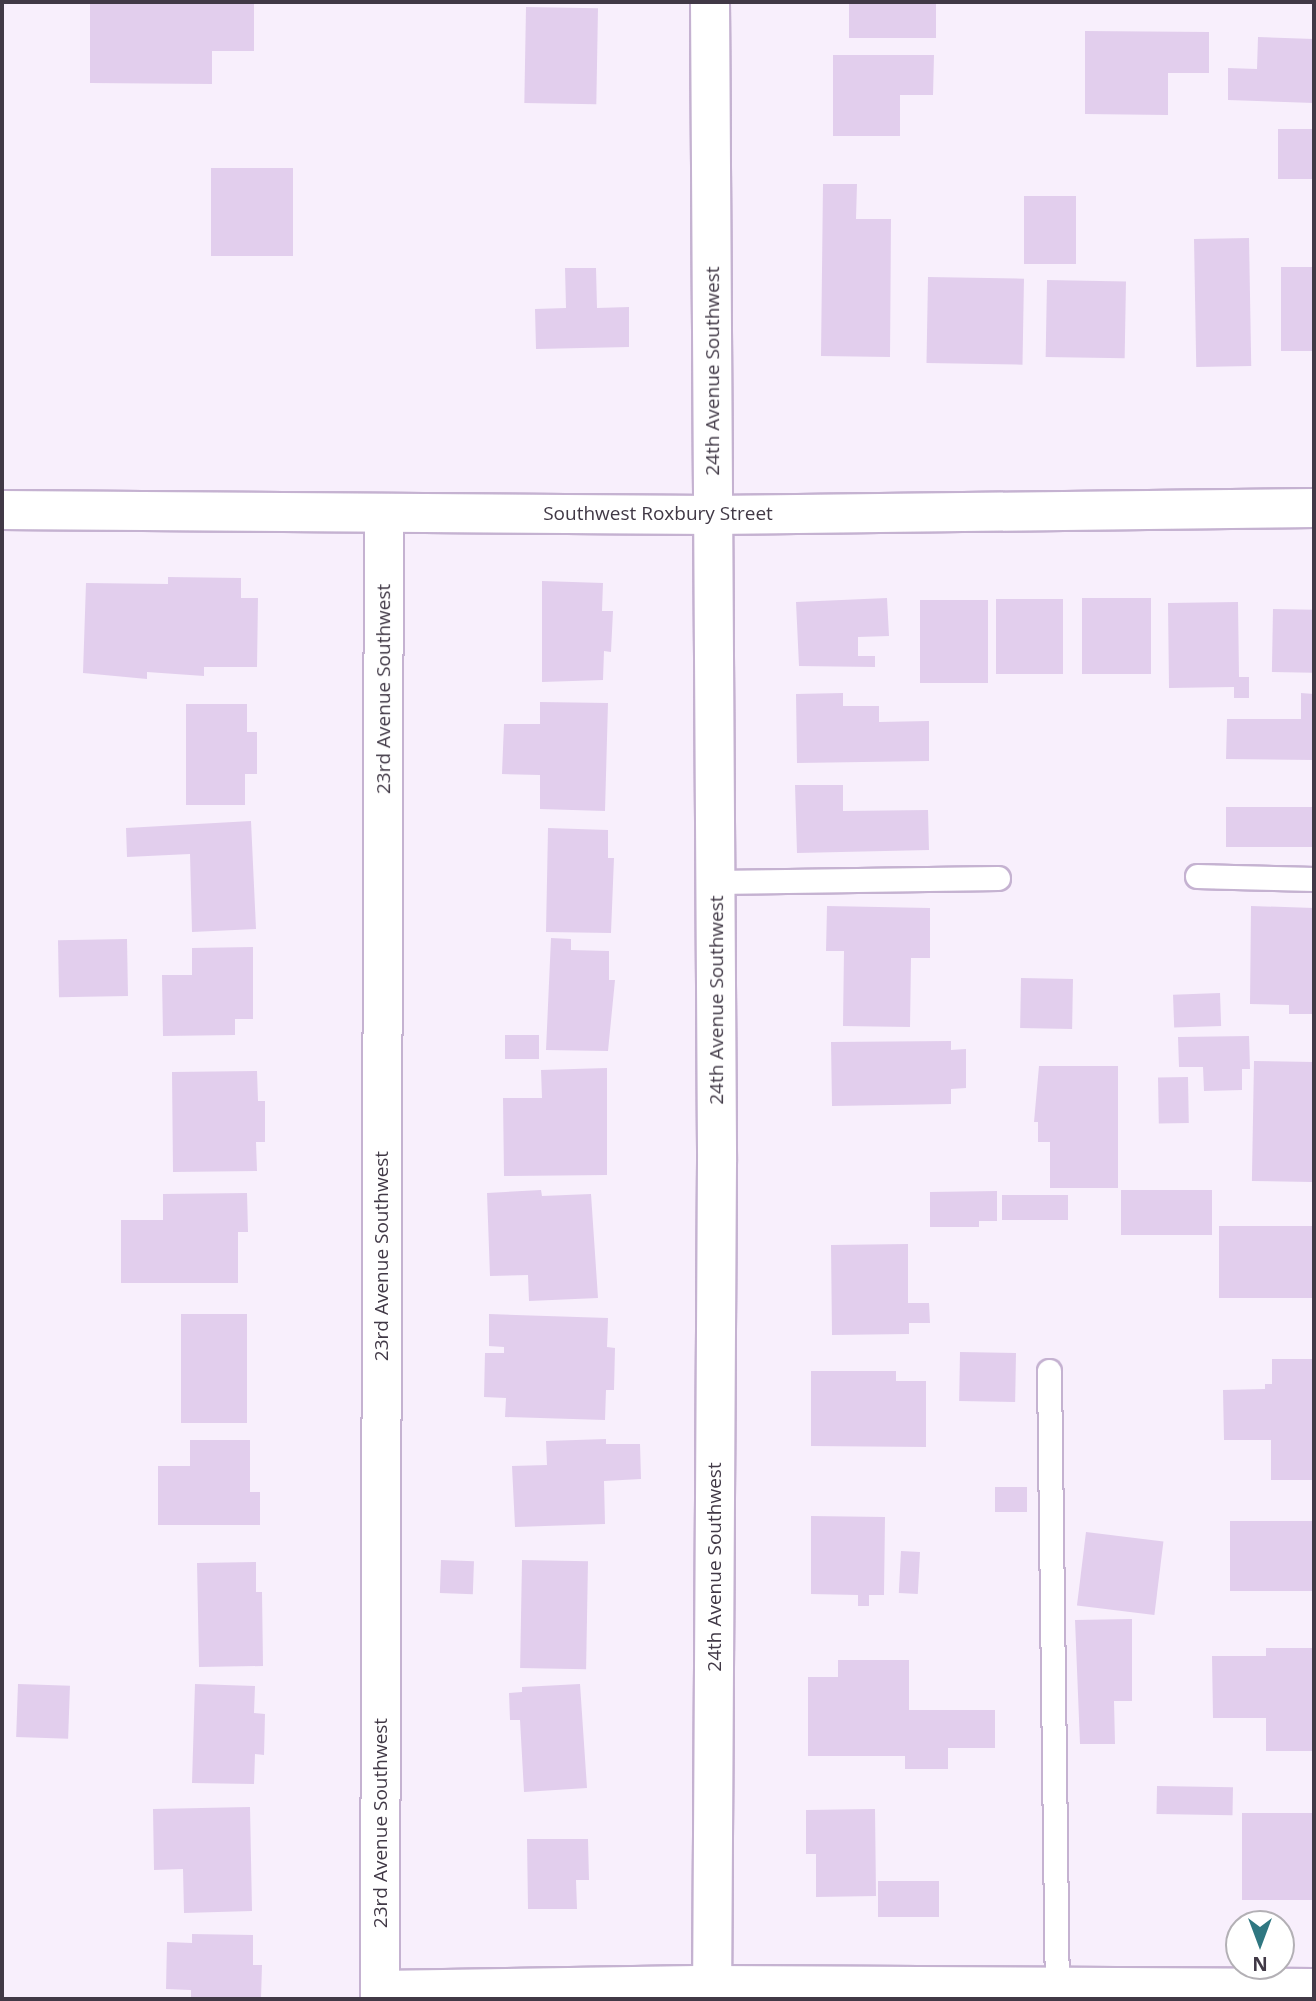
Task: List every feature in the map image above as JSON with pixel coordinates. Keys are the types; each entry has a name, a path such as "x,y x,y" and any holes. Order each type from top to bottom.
{"street":[{"name":"24th Avenue Southwest","path":"710,2 716,882 712,1992"},
{"name":"Southwest Roxbury Street","path":"2,510 714,515 1314,508"},
{"name":"23rd Avenue Southwest","path":"380,1994 384,513"},
{"path":"380,1994 1056,1993 1314,1988"}],"lane":[{"path":"1197,876 1314,879"},
{"path":"716,882 998,878"},
{"path":"1049,1370 1056,1993"}],"building":[{"path":"90,2 254,2 254,51 212,51 212,84 90,83"},
{"path":"849,2 936,2 936,38 849,38"},
{"path":"526,7 598,8 596,104 524,103"},
{"path":"1085,31 1209,32 1209,73 1168,73 1168,115 1085,114"},
{"path":"1258,37 1314,39 1314,103 1228,100 1228,68 1257,69"},
{"path":"833,55 934,55 933,95 900,95 900,136 833,136"},
{"path":"1278,129 1314,129 1314,179 1278,179"},
{"path":"211,168 293,168 293,256 211,256"},
{"path":"823,184 857,184 856,219 891,219 890,357 821,356"},
{"path":"1024,196 1076,196 1076,264 1024,264"},
{"path":"1249,238 1251,366 1196,367 1194,239"},
{"path":"1281,267 1314,267 1314,351 1281,351"},
{"path":"565,268 596,268 597,308 629,307 629,347 536,349 535,309 566,308"},
{"path":"928,277 1024,279 1022,365 926,363"},
{"path":"1047,280 1126,281 1125,358 1046,357"},
{"path":"168,577 241,578 241,598 258,598 257,667 204,667 204,676 147,672 147,679 83,673 86,583 168,584"},
{"path":"542,581 603,583 602,611 613,611 611,652 604,651 603,680 542,682"},
{"path":"887,598 889,636 858,637 858,656 875,656 875,667 799,666 796,602"},
{"path":"1082,598 1151,598 1151,674 1082,674"},
{"path":"996,599 1063,599 1063,674 996,674"},
{"path":"920,600 988,600 988,683 920,683"},
{"path":"1238,602 1239,677 1249,677 1249,698 1234,698 1234,687 1169,688 1168,603"},
{"path":"1273,609 1314,610 1313,673 1272,672"},
{"path":"843,693 843,706 879,706 879,722 929,721 929,761 797,763 796,694"},
{"path":"1301,693 1314,694 1314,760 1226,759 1227,719 1301,719"},
{"path":"540,702 608,703 605,811 540,809 540,775 502,774 504,724 540,724"},
{"path":"186,704 247,704 247,732 257,732 257,774 245,774 245,805 186,805"},
{"path":"795,785 843,785 843,811 928,810 929,850 797,853"},
{"path":"1226,807 1314,807 1314,847 1226,847"},
{"path":"251,821 256,929 192,932 190,854 127,857 126,828"},
{"path":"548,828 608,830 608,858 614,858 611,933 546,932"},
{"path":"827,906 930,908 930,958 911,958 910,1027 843,1026 844,951 826,951"},
{"path":"1251,906 1314,908 1314,1014 1289,1014 1289,1005 1250,1004"},
{"path":"551,938 571,939 571,950 609,951 609,980 615,980 608,1051 546,1050"},
{"path":"127,939 128,996 59,997 58,940"},
{"path":"253,947 253,1019 235,1019 235,1035 163,1036 162,975 192,975 192,948"},
{"path":"1021,978 1073,979 1072,1029 1020,1028"},
{"path":"1220,993 1221,1026 1174,1028 1173,995"},
{"path":"505,1035 539,1035 539,1059 505,1059"},
{"path":"1249,1036 1250,1069 1242,1069 1242,1090 1204,1091 1203,1067 1179,1067 1178,1037"},
{"path":"951,1041 951,1050 966,1049 966,1088 951,1089 951,1104 832,1106 831,1042"},
{"path":"1254,1061 1314,1062 1312,1182 1252,1181"},
{"path":"1039,1066 1118,1066 1118,1188 1050,1188 1050,1142 1038,1142 1038,1122 1034,1122"},
{"path":"607,1068 607,1175 504,1176 503,1098 542,1098 541,1070"},
{"path":"257,1071 258,1101 265,1101 265,1142 256,1142 257,1171 173,1172 172,1072"},
{"path":"1188,1077 1189,1123 1159,1124 1158,1078"},
{"path":"541,1190 542,1196 591,1194 598,1298 529,1301 528,1275 490,1276 487,1193"},
{"path":"1121,1190 1212,1190 1212,1235 1121,1235"},
{"path":"997,1191 997,1221 979,1221 979,1227 930,1227 930,1192"},
{"path":"247,1193 248,1232 238,1232 238,1283 121,1283 121,1220 163,1220 163,1194"},
{"path":"1002,1195 1068,1195 1068,1220 1002,1220"},
{"path":"1219,1226 1314,1226 1314,1298 1219,1298"},
{"path":"908,1244 908,1303 929,1303 930,1323 909,1323 909,1334 832,1335 831,1245"},
{"path":"181,1314 247,1314 247,1423 181,1423"},
{"path":"489,1314 608,1318 607,1347 615,1348 614,1390 606,1390 605,1420 505,1417 506,1398 484,1397 485,1353 504,1353 504,1347 489,1346"},
{"path":"960,1352 1016,1353 1015,1402 959,1401"},
{"path":"1272,1359 1314,1359 1314,1480 1271,1480 1271,1440 1224,1440 1223,1390 1265,1389 1265,1384 1272,1384"},
{"path":"811,1371 896,1371 896,1381 926,1381 926,1447 811,1446"},
{"path":"606,1439 606,1444 640,1444 641,1479 604,1481 605,1524 515,1527 512,1466 547,1465 546,1441"},
{"path":"190,1440 250,1440 250,1492 260,1492 260,1525 158,1525 158,1466 190,1466"},
{"path":"995,1487 1027,1487 1027,1512 995,1512"},
{"path":"811,1516 885,1517 884,1595 869,1595 869,1606 858,1606 858,1595 811,1594"},
{"path":"1230,1521 1314,1521 1314,1591 1230,1591"},
{"path":"1086,1532 1163,1542 1154,1615 1077,1605"},
{"path":"901,1551 920,1552 918,1594 899,1593"},
{"path":"441,1560 474,1561 473,1594 440,1593"},
{"path":"522,1560 588,1561 586,1669 520,1668"},
{"path":"256,1562 256,1592 262,1592 263,1666 199,1667 197,1563"},
{"path":"1132,1619 1132,1701 1114,1701 1115,1744 1080,1744 1075,1620"},
{"path":"1266,1648 1314,1648 1314,1751 1266,1751 1266,1718 1213,1718 1212,1656 1266,1656"},
{"path":"838,1660 909,1660 909,1710 995,1710 995,1748 948,1748 948,1769 905,1769 905,1756 808,1756 808,1677 838,1677"},
{"path":"18,1684 70,1686 68,1739 16,1737"},
{"path":"195,1684 255,1686 254,1713 265,1714 264,1755 255,1754 254,1784 192,1783"},
{"path":"580,1684 587,1788 524,1792 520,1720 510,1720 509,1693 522,1692 522,1687"},
{"path":"1157,1786 1233,1787 1232,1815 1157,1814"},
{"path":"250,1807 252,1911 184,1913 183,1869 154,1870 153,1809"},
{"path":"875,1809 876,1896 816,1897 816,1854 806,1854 806,1810"},
{"path":"1242,1813 1314,1813 1314,1900 1242,1900"},
{"path":"527,1839 588,1839 589,1880 576,1880 577,1909 528,1909"},
{"path":"878,1881 939,1881 939,1917 878,1917"},
{"path":"192,1934 253,1935 253,1965 262,1965 261,1999 191,1999 191,1990 166,1989 167,1942 192,1943"}]}
